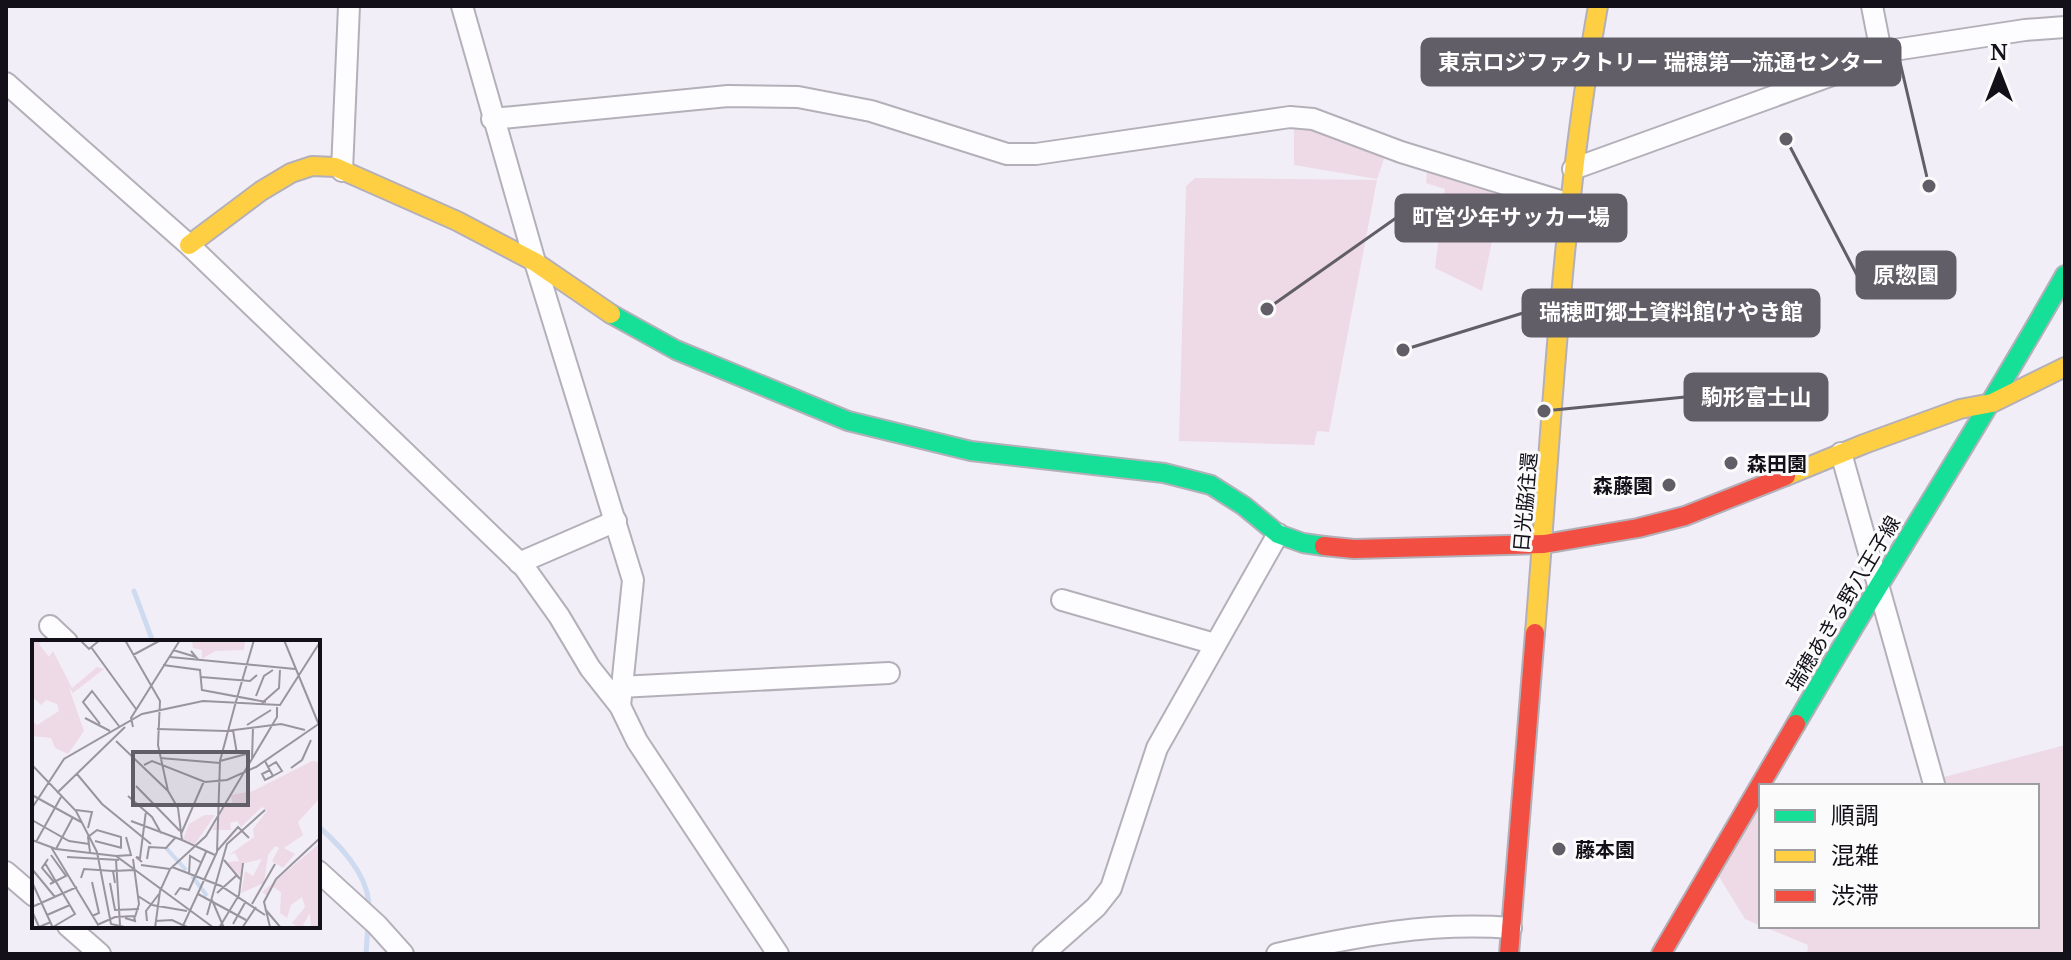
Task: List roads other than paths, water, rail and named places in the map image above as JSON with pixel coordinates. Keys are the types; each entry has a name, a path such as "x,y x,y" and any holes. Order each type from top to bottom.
{"street":[{"path":"342,171 349,6"},
{"path":"462,6 492,119 633,580 620,697"},
{"name":"日光脇往還","path":"1509,954 1573,169 1590,40 1598,6"},
{"path":"1872,6 1881,52"},
{"path":"1573,169 1849,69 1881,52 2025,30 2065,27"},
{"path":"6,83 189,245 519,563 559,616 590,668 620,697 637,741 778,954"},
{"path":"492,119 728,96 798,97 871,111 1007,154 1036,154 1290,117 1313,119 1415,156 1570,204"},
{"path":"189,245 280,180 302,168 320,166 342,171 457,221 535,262 605,311 676,350 848,421 971,451 1164,473 1211,485 1244,506 1278,534 1303,543 1354,549 1544,544 1685,516 1960,409 1992,403 2065,367"},
{"name":"瑞穂あきる野八王子線","path":"1761,784 1879,582 1992,403 2065,275"},
{"path":"1841,453 1934,784"},
{"path":"519,563 616,521"},
{"path":"1043,954 1096,907 1111,888 1157,748 1278,534"},
{"path":"1062,600 1215,644"},
{"path":"50,626 65,640"},
{"path":"620,697 889,673"},
{"name":"瑞穂あきる野八王子線","path":"1661,954 1759,787"},
{"path":"6,872 32,894"},
{"path":"320,873 371,919 403,954"},
{"path":"1277,954 1359,936 1422,927 1475,925 1511,928"},
{"path":"70,928 100,954"}],"waterway":[{"path":"134,591 152,640"},
{"path":"320,828 345,853 360,875 369,911"},
{"path":"366,954 368,925"}],"place":[{"name":"原惣園","path":"1786,139"},
{"name":"東京ロジファクトリー 瑞穂第一流通センター","path":"1929,186"},
{"name":"町営少年サッカー場","path":"1267,309"},
{"name":"瑞穂町郷土資料館けやき館","path":"1403,350"},
{"name":"駒形富士山","path":"1544,411"},
{"name":"森田園","path":"1731,463"},
{"name":"森藤園","path":"1669,485"},
{"name":"藤本園","path":"1559,849"}]}
